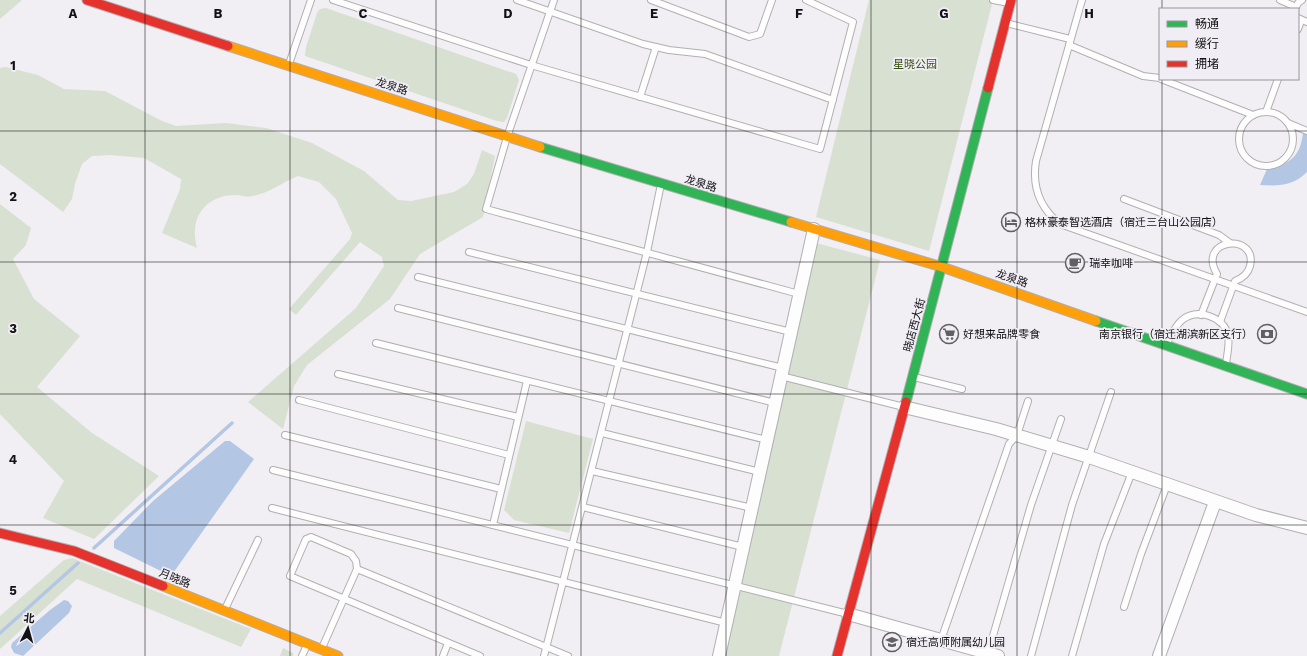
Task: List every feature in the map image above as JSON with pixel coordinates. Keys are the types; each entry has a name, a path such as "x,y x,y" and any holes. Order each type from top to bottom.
{"street":[{"name":"龙泉路","path":"87,0 289,64 507,137 942,267 1307,394"},
{"name":"晓店西大街","path":"837,656 942,267 1010,2"},
{"path":"719,656 814,229"},
{"path":"904,407 1017,435 1089,457 1215,502 1256,515 1307,528"},
{"path":"1159,656 1215,502"},
{"name":"月晓路","path":"0,533 74,551 338,656"},
{"path":"848,614 993,655"}],"lane":[{"path":"289,64 311,0"},
{"path":"332,0 532,65 820,149 853,22 806,0"},
{"path":"517,0 656,47 705,54 833,100"},
{"path":"554,0 507,137 486,209 799,294"},
{"path":"651,0 749,37 760,34 772,0"},
{"path":"993,0 1010,2"},
{"path":"1082,0 1069,42 1034,174 1036,190 1050,216 1060,224 1307,312"},
{"path":"1280,0 1295,8 1302,0"},
{"path":"1005,22 1069,42 1143,76 1159,79"},
{"path":"640,97 656,47"},
{"path":"1164,80 1253,115"},
{"path":"1266,112 1278,80"},
{"path":"1288,123 1293,135 1293,144 1290,152 1284,159 1268,166 1259,164 1247,158 1240,146 1239,137 1241,128 1253,115 1266,112 1278,115 1288,123 1307,131"},
{"path":"544,656 564,583 628,329 647,252 661,184"},
{"path":"1124,199 1219,234 1230,243"},
{"path":"1200,314 1217,274 1212,262 1215,252 1219,247 1230,243 1236,243 1244,248 1250,256 1251,262 1247,273 1236,281 1220,322"},
{"path":"469,252 791,332"},
{"path":"418,277 628,329 904,407"},
{"path":"398,308 775,403"},
{"path":"1166,344 1176,326 1193,314 1200,314 1215,318 1224,326 1228,336 1226,365"},
{"path":"376,342 767,440"},
{"path":"338,374 518,417"},
{"path":"912,376 962,389"},
{"path":"493,525 527,381"},
{"path":"1031,656 1072,505 1111,392"},
{"path":"299,400 509,455"},
{"path":"941,640 1009,444 1017,435 1028,401"},
{"path":"993,655 1031,505 1061,419"},
{"path":"602,432 760,472"},
{"path":"285,435 501,489"},
{"path":"273,470 848,614"},
{"path":"592,470 752,508"},
{"path":"1072,656 1104,544 1132,472"},
{"path":"1124,607 1141,554 1167,485"},
{"path":"583,507 743,547"},
{"path":"272,508 726,623"},
{"path":"322,650 344,599 357,569 356,561 351,554 311,537 306,539 290,576 344,599 448,643 480,656"},
{"path":"224,611 258,540"},
{"path":"357,569 568,656"},
{"path":"443,656 448,643"},
{"path":"302,656 307,644"}],"green space":[{"path":"0,0 22,0 0,19"},
{"name":"星晓公园","path":"869,0 993,0 929,251 816,217"},
{"path":"326,8 516,74 519,80 507,118 504,122 497,121 305,56 306,47 317,13 320,9"},
{"path":"6,67 38,75 64,89 105,91 162,121 176,126 226,123 266,128 312,143 364,171 398,200 411,201 454,192 467,184 474,174 482,150 495,156 483,217 420,254 390,299 307,365 294,386 283,429 248,402 356,308 384,266 382,257 360,242 296,315 289,309 350,239 352,233 336,199 319,182 298,176 259,195 248,197 235,195 220,197 213,200 203,209 196,222 195,234 197,248 162,233 180,189 181,179 144,158 110,155 92,156 82,164 75,184 72,199 63,212 0,164 0,68"},
{"path":"0,204 31,228 26,245 13,259 34,299 80,336 37,387 92,433 159,476 94,539 43,518 64,481 0,414"},
{"path":"816,243 880,260 779,656 722,656"},
{"path":"526,421 593,439 569,533 514,520 504,510"},
{"path":"72,558 251,629 241,647 77,579 0,649 0,616 64,560"},
{"path":"283,648 293,653 293,656 280,656"}],"water":[{"path":"1303,133 1307,135 1307,172 1302,177 1291,183 1260,185 1267,169 1287,162 1296,154"},
{"path":"225,441 230,441 254,459 171,576 114,548 114,541 153,501"},
{"path":"64,600 68,601 72,606 69,613 23,656 14,653 11,647 12,643 50,610"}],"waterway":[{"path":"94,548 232,423"},
{"path":"0,633 78,563"}],"traffic: fast":[{"path":"906,402 988,88"},
{"path":"540,147 791,222"},
{"path":"1096,321 1307,394"}],"traffic: slow":[{"path":"228,46 540,147"},
{"path":"791,222 942,267 1096,321"},
{"path":"163,586 338,656"}],"traffic: jam":[{"path":"87,0 228,46"},
{"path":"988,88 1011,0"},
{"path":"837,656 906,402"},
{"path":"0,533 74,551 163,586"}],"place":[{"name":"格林豪泰智选酒店（宿迁三台山公园店）","path":"1011,222"},
{"name":"瑞幸咖啡","path":"1075,263"},
{"name":"好想来品牌零食","path":"949,334"},
{"name":"南京银行（宿迁湖滨新区支行）","path":"1267,334"},
{"name":"宿迁高师附属幼儿园","path":"892,642"}]}
